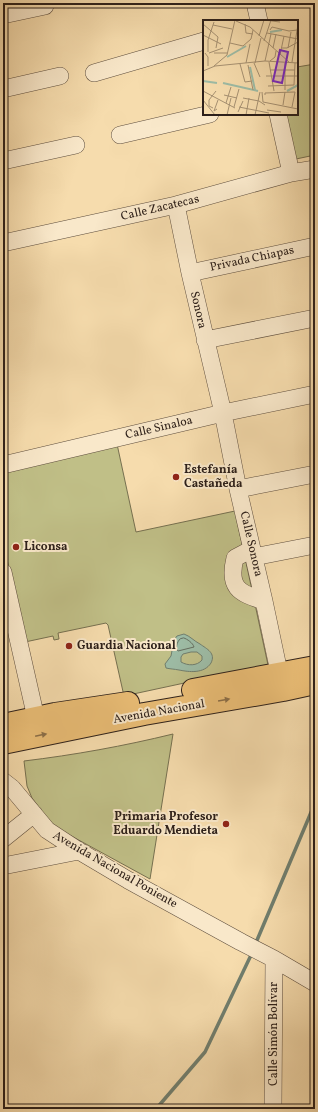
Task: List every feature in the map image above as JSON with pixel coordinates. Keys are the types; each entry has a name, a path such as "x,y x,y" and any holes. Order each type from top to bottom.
{"main road":[{"name":"Avenida Nacional","path":"3,743 144,714 281,682 315,667"},
{"name":"Avenida Nacional","path":"3,725 36,718 152,699 281,682 315,683"}],"street":[{"path":"255,3 259,20"},
{"path":"3,15 45,6"},
{"path":"94,72 203,41"},
{"path":"3,89 60,76"},
{"path":"120,135 206,115"},
{"path":"278,115 291,173"},
{"path":"3,161 76,145"},
{"name":"Calle Zacatecas","path":"3,243 176,205 291,173 315,169"},
{"name":"Sonora","path":"176,205 205,340 223,413"},
{"name":"Privada Chiapas","path":"190,273 315,246"},
{"path":"205,340 315,318"},
{"name":"Calle Sinaloa","path":"3,465 223,413 315,394"},
{"name":"Calle Sonora","path":"223,413 281,682"},
{"path":"238,488 315,474"},
{"path":"264,602 247,596 239,591 233,581 232,568 235,558 253,553 315,545"},
{"path":"3,572 7,613 36,718"},
{"name":"Avenida Nacional Poniente","path":"3,781 12,788 47,830 128,880 274,959"},
{"path":"3,839 34,814"},
{"path":"3,866 79,851"},
{"path":"274,959 315,983"},
{"name":"Calle Simón Bolívar","path":"273,1109 274,959"}],"shaded area":[{"path":"315,64 315,155 296,159 285,115 298,115 298,67"},
{"path":"117,444 136,532 235,511 268,665 124,696 108,625 106,623 58,633 59,639 54,640 53,636 25,642 3,541 3,469"},
{"path":"173,734 150,879 53,826 32,798 27,786 24,761 99,750"}],"water":[{"path":"184,634 186,635 212,654 212,660 208,667 200,671 192,672 166,668 165,664 171,656 174,640 177,636","holes":["197,652 202,656 202,660 200,662 192,665 181,662 181,657 183,654"]}],"waterway":[{"path":"255,945 315,803"},
{"path":"156,1109 205,1052 252,953"}],"place":[{"name":"Estefanía Castañeda","path":"176,477"},
{"name":"Liconsa","path":"16,547"},
{"name":"Guardia Nacional","path":"69,646"},
{"name":"Primaria Profesor Eduardo Mendieta","path":"226,824"}]}
